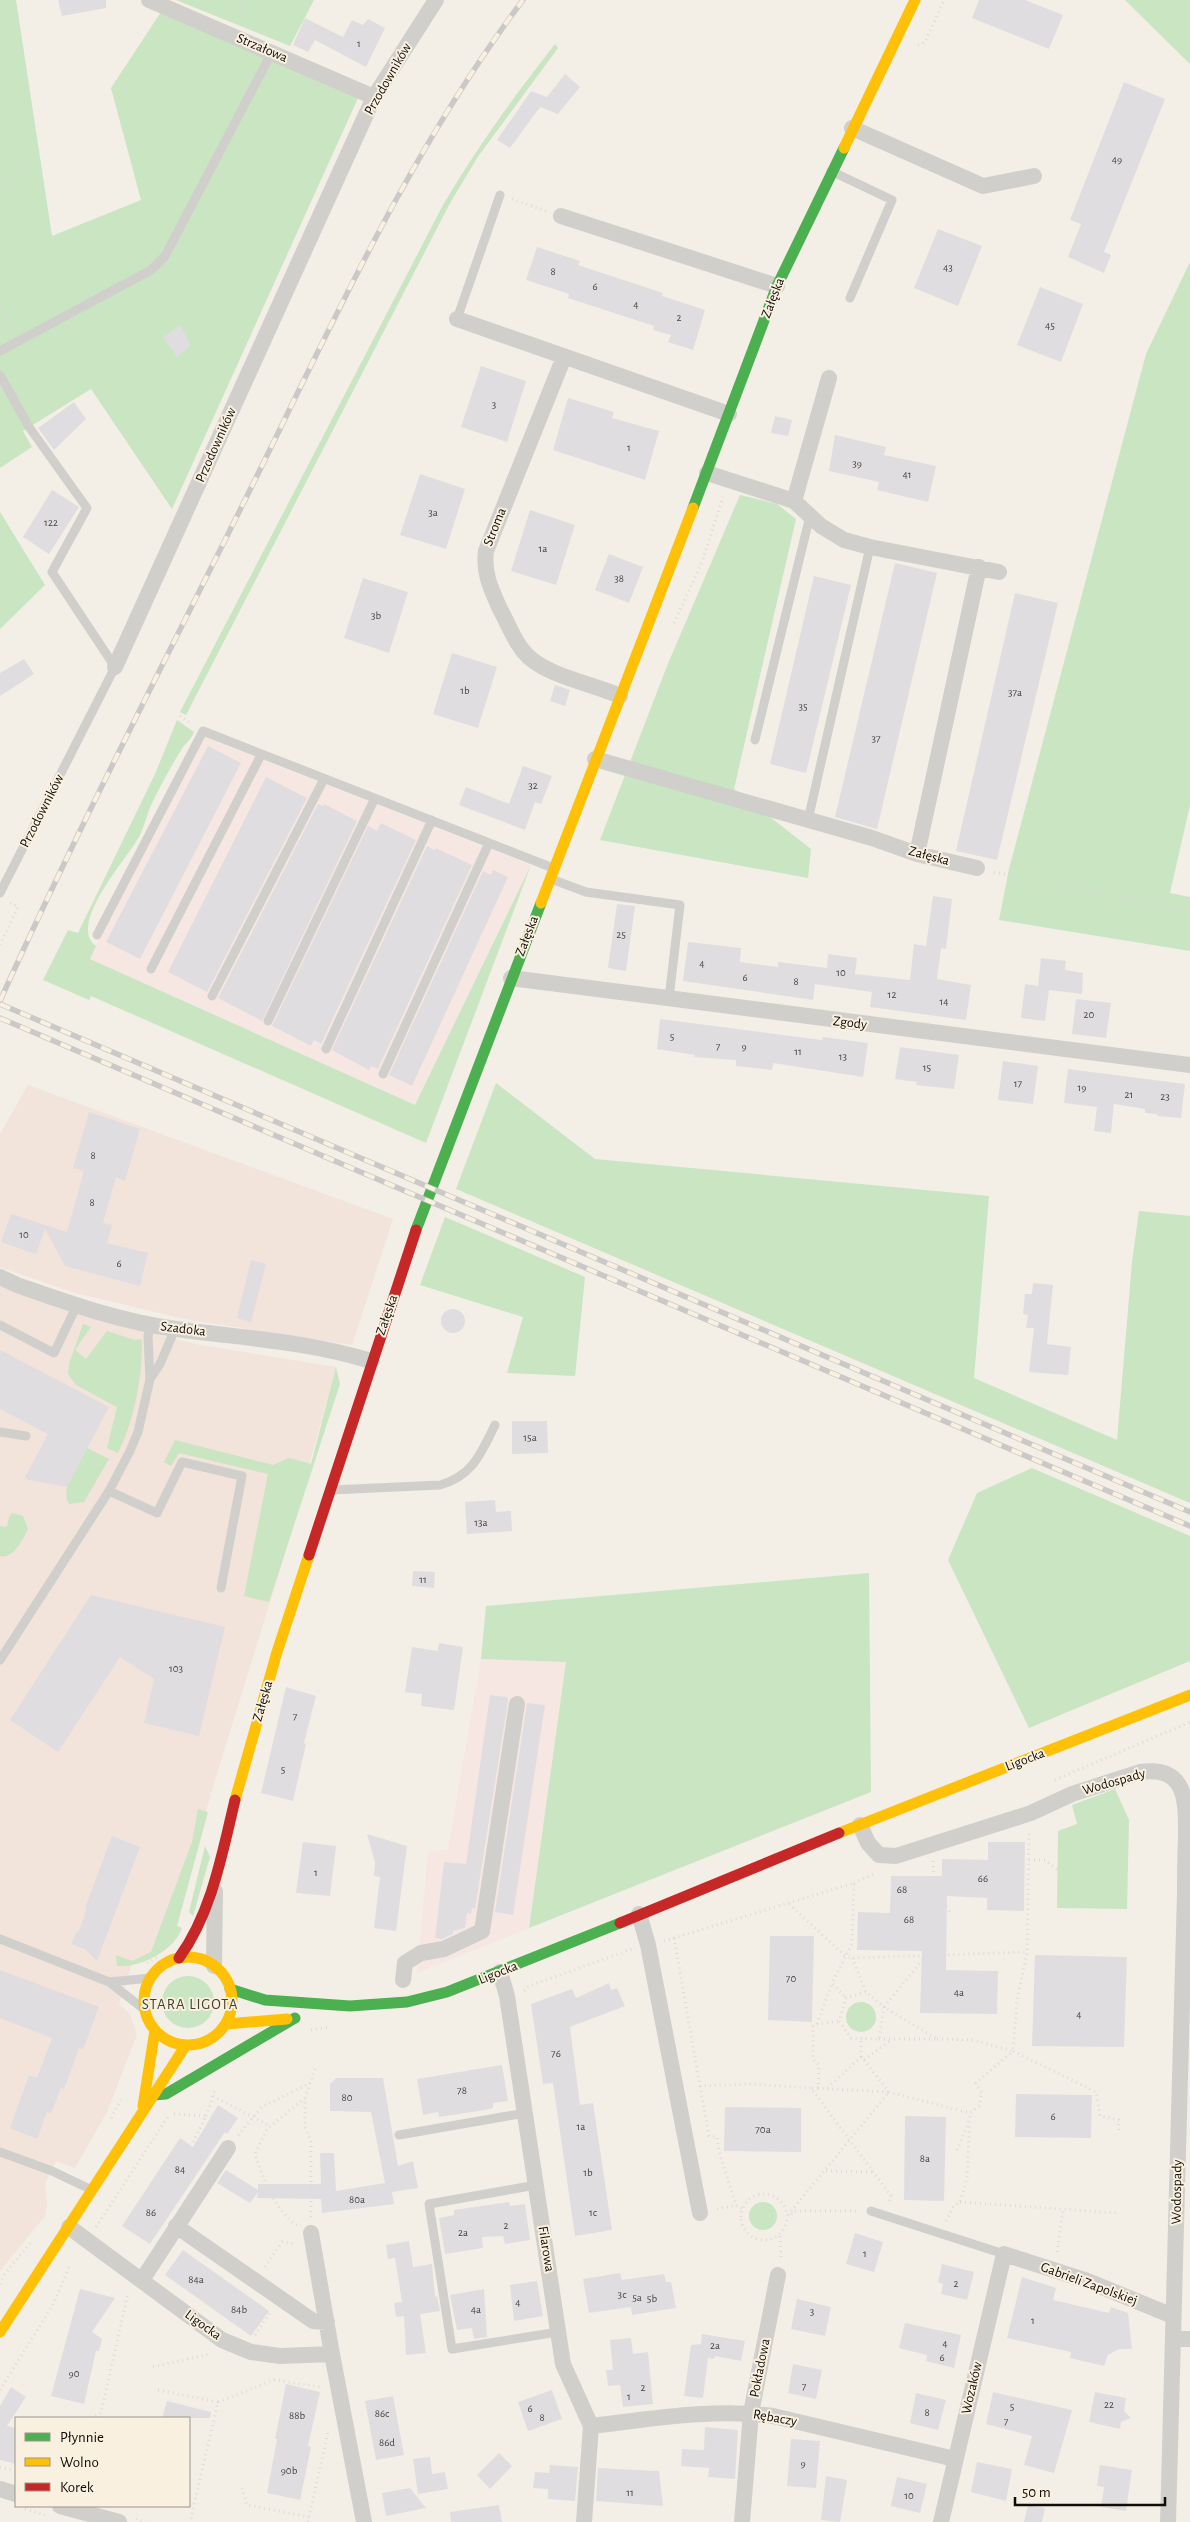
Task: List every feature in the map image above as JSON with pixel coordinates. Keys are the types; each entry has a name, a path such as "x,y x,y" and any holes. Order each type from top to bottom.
{"street":[{"name":"Strzałowa","path":"149,0 374,96"},
{"name":"Przodowników","path":"115,668 374,96 436,0"},
{"name":"Załęska","path":"179,1958 189,1944 215,1883 238,1787 277,1652 371,1361 423,1208 594,759 707,473 777,286 915,0"},
{"path":"852,128 983,186 1034,176"},
{"path":"561,216 777,286"},
{"path":"457,319 729,414"},
{"name":"Stroma","path":"564,357 486,551 484,566 487,580 511,631 530,658 548,669 620,696"},
{"path":"794,500 829,378"},
{"path":"707,473 794,500 821,526 844,540 870,547 999,572"},
{"path":"917,854 979,567"},
{"name":"Załęska","path":"594,759 808,820 917,854 977,868"},
{"name":"Zgody","path":"511,978 1190,1065"},
{"name":"Szadoka","path":"0,1277 17,1285 128,1321 175,1329 300,1344 371,1361"},
{"name":"Ligocka","path":"230,1989 253,1998 265,2000 350,2006 407,2002 447,1992 860,1825 1190,1695"},
{"path":"403,1980 405,1963 421,1953 444,1949 482,1931 517,1704"},
{"name":"Wodospady","path":"860,1825 868,1843 879,1855 896,1856 1031,1814 1072,1794 1140,1772 1160,1771 1176,1781 1182,1791 1186,1812 1186,1971 1173,2316 1168,2522"},
{"name":"Załęska","path":"214,1966 215,1883"},
{"path":"639,1914 648,1945 700,2213"},
{"path":"179,1958 201,1959 214,1966 222,1974 230,1989 232,2004 226,2024 212,2038 200,2044 186,2045 169,2041 155,2030 145,2010 146,1990 151,1978 163,1965 179,1958"},
{"name":"Filarowa","path":"500,1972 506,1996 564,2364 591,2426 584,2522"},
{"name":"Ligocka","path":"226,2024 304,2016 350,2006"},
{"path":"154,2095 166,2094 304,2016"},
{"path":"142,2116 155,2030"},
{"path":"0,2332 142,2116 186,2045"},
{"path":"142,2280 228,2148"},
{"path":"176,2226 313,2321 327,2322"},
{"name":"Ligocka","path":"69,2227 222,2340 251,2352 280,2356 333,2358"},
{"path":"310,2233 364,2522"},
{"name":"Gabrieli Zapolskiej","path":"1004,2254 1100,2285 1173,2316"},
{"name":"Wozaków","path":"941,2522 1004,2254"},
{"name":"Pokładowa","path":"742,2522 751,2414 778,2275"},
{"path":"1173,2339 1190,2339"},
{"name":"Rębaczy","path":"591,2426 720,2412 751,2414 773,2416 955,2459"},
{"path":"0,2489 15,2499"},
{"path":"56,2511 119,2522"}],"lane":[{"path":"0,351 151,270 165,256 272,52"},
{"path":"831,171 892,200 850,298"},
{"path":"457,319 500,195"},
{"path":"0,375 29,427 87,508 52,572 115,668"},
{"path":"755,740 810,516"},
{"path":"808,820 870,547"},
{"name":"Przodowników","path":"0,893 115,668"},
{"path":"97,935 203,731 432,820 488,844 586,892 680,904 669,998"},
{"path":"151,969 261,755"},
{"path":"212,996 324,779"},
{"path":"268,1021 375,798"},
{"path":"326,1049 432,820"},
{"path":"383,1074 488,844"},
{"path":"0,1325 54,1353 77,1305"},
{"path":"0,1660 109,1491 138,1432 150,1379 148,1336 151,1325"},
{"path":"150,1379 160,1364 175,1329"},
{"path":"330,1490 452,1482 463,1476 477,1460 495,1425"},
{"path":"0,1432 26,1436"},
{"path":"109,1491 157,1513 182,1462 242,1476 221,1588"},
{"path":"0,1940 110,1982 145,2010"},
{"path":"110,1982 151,1978"},
{"path":"403,1980 407,2002"},
{"path":"399,2135 525,2113"},
{"path":"0,2152 52,2171 94,2190"},
{"path":"536,2185 429,2204 452,2349 558,2332"},
{"path":"871,2212 1004,2254"}],"path":[{"path":"0,187 32,165"},
{"path":"500,195 561,216"},
{"path":"0,304 19,340"},
{"path":"977,868 1190,911"},
{"path":"0,945 18,906 9,903"},
{"path":"1052,1781 1190,1722"},
{"path":"957,2150 970,2115 979,2106 982,2093 976,2083 1013,2050 1018,2000 1027,1952 1029,1830 1021,1830"},
{"path":"933,1853 934,1892 951,1913"},
{"path":"1029,1860 1045,1860 1057,1868"},
{"path":"506,1996 523,1992 529,1986 648,1945 789,1904 854,1883 879,1872"},
{"path":"818,2024 832,1983 844,1955 852,1944 854,1883"},
{"path":"789,1904 844,1955 852,1958 1027,1952"},
{"path":"674,1938 709,2136 717,2137 719,2152 736,2205 742,2209"},
{"path":"143,1965 165,1953"},
{"path":"878,2038 884,2008 926,1955"},
{"path":"852,1958 866,1992 884,2008 937,2039"},
{"path":"832,1983 846,1998"},
{"path":"846,1998 866,1992"},
{"path":"839,2022 846,1998"},
{"path":"839,2022 851,2038 973,2040 1013,2050 1096,2092 1100,2116 1119,2120 1119,2132"},
{"path":"818,2088 819,2065 812,2059 812,2026 839,2022"},
{"path":"301,2032 337,2027"},
{"path":"861,2038 863,2058 889,2092"},
{"path":"826,2089 863,2058 892,2039"},
{"path":"310,2233 311,2141 305,2127 305,2098 315,2068"},
{"path":"206,2116 217,2082"},
{"path":"228,2148 262,2107 310,2083"},
{"path":"700,2086 751,2084 889,2092 970,2115"},
{"path":"812,2088 891,2196 885,2216"},
{"path":"109,2123 126,2091"},
{"path":"788,2215 889,2092"},
{"path":"213,2096 270,2126"},
{"path":"305,2098 270,2126 255,2154 264,2181 290,2221 310,2233"},
{"path":"92,2234 173,2109"},
{"path":"940,2234 953,2207 960,2202 967,2179 970,2115"},
{"path":"825,2171 873,2172"},
{"path":"767,2194 782,2201 788,2215 788,2222 780,2236 760,2240 752,2238 742,2225 742,2209 752,2197 767,2194"},
{"path":"960,2202 1119,2214"},
{"path":"1056,2259 1063,2211"},
{"path":"788,2215 795,2212 871,2212"},
{"path":"96,2227 104,2233"},
{"path":"0,2284 4,2275 33,2240"},
{"path":"0,2390 54,2303 74,2260"},
{"path":"240,2347 248,2345 275,2305"},
{"path":"152,2367 212,2354"},
{"path":"158,2390 218,2402 274,2380 330,2388 327,2373 333,2358"},
{"path":"190,2522 218,2402"},
{"path":"93,2417 100,2414"},
{"path":"308,2522 330,2423"},
{"path":"0,2467 15,2471"},
{"path":"242,2488 247,2505 309,2517"},
{"path":"42,2507 56,2511"}],"shaded area":[{"path":"205,737 531,865 415,1106 89,959"},
{"path":"28,1085 393,1219 352,1345 189,1320 75,1293 0,1267 0,1134"},
{"path":"0,1286 77,1314 200,1345 336,1367 283,1560 211,1793 207,1789 211,1795 161,1948 132,1964 119,2004 130,2014 137,2035 107,2112 75,2168 56,2161 45,2184 47,2203 45,2216 0,2271"},
{"path":"481,1659 566,1662 529,1928 417,1973 428,1852 448,1849"}],"green space":[{"path":"0,0 16,0 52,236 141,200 111,88 161,12 358,98 172,509 91,389 23,431 32,447 0,468"},
{"path":"176,0 314,0 290,46"},
{"path":"1125,0 1190,0 1190,64"},
{"path":"555,44 558,48 477,158 449,205 186,715 180,712 443,205 496,123"},
{"path":"1190,262 1190,805 1170,893 1190,897 1190,951 999,920 1009,869 1146,354"},
{"path":"740,495 777,504 796,519 734,789 811,849 808,878 600,840 667,666"},
{"path":"0,512 45,585 0,629"},
{"path":"177,720 194,732 179,753 160,787 140,835 111,877 93,909 88,924 89,936 96,946 90,959 415,1105 531,865 426,1143 91,996 89,1000 43,980 68,930 78,933 155,774"},
{"path":"496,1083 595,1159 989,1196 974,1378 1117,1440 1132,1262 1139,1211 1190,1216 1190,1503 456,1189"},
{"path":"445,1217 585,1277 575,1376 507,1373 523,1317 420,1285"},
{"path":"83,1324 91,1327 75,1350 86,1359 107,1331 135,1340 141,1339 139,1385 136,1400 124,1440 118,1453 107,1448 117,1407 76,1385 68,1374 69,1364"},
{"path":"336,1367 340,1384 269,1602 244,1596 268,1474 179,1453 171,1466 164,1462 175,1440 273,1465 289,1458 311,1464"},
{"path":"87,1448 109,1459 84,1502 69,1504 67,1498 68,1483"},
{"path":"1032,1468 1190,1536 1190,1661 1029,1728 948,1560 977,1493"},
{"path":"12,1513 23,1516 28,1529 13,1552 9,1555 0,1556 0,1526 7,1527"},
{"path":"869,1573 871,1792 529,1928 566,1662 481,1659 486,1606"},
{"path":"1115,1789 1129,1820 1127,1909 1057,1908 1058,1831 1077,1824 1072,1805"},
{"path":"198,1809 208,1812 177,1926 182,1928 178,1936 164,1951 146,1961 126,1966 117,1966 116,1955 132,1961 151,1952 192,1842"},
{"path":"205,1846 210,1857 193,1916 189,1912"},
{"path":"183,1976 193,1976 207,1983 214,1997 214,2007 207,2021 193,2028 183,2028 173,2024 166,2017 162,2007 162,1997 166,1987 173,1980"},
{"path":"861,2002 872,2006 876,2017 872,2028 861,2032 850,2028 846,2017 850,2006"},
{"path":"763,2202 773,2206 777,2216 773,2226 763,2230 753,2226 749,2216 753,2206"}],"building":[{"path":"58,0 106,0 106,8 62,16"},
{"path":"979,0 1025,0 1063,15 1049,49 972,18"},
{"path":"305,18 343,37 352,20 363,25 368,19 385,28 366,67 315,40 308,52 293,45"},
{"path":"565,74 580,87 558,114 540,107 510,148 497,140 531,91 547,97"},
{"path":"1124,82 1165,99 1104,252 1111,255 1104,273 1068,257 1081,224 1070,220"},
{"path":"938,229 982,246 958,306 914,288"},
{"path":"537,247 580,261 578,265 663,293 662,296 705,310 693,350 668,342 671,335 653,330 654,326 568,298 569,294 526,280"},
{"path":"1040,287 1083,304 1061,362 1017,345"},
{"path":"180,325 191,345 177,357 163,337"},
{"path":"481,366 526,381 507,442 461,427"},
{"path":"568,398 614,412 612,418 659,431 645,480 553,450"},
{"path":"74,402 86,419 54,450 38,428"},
{"path":"775,416 792,420 788,436 771,433"},
{"path":"835,435 886,447 884,455 936,466 928,502 877,490 879,482 829,471"},
{"path":"420,474 465,489 446,549 400,535"},
{"path":"52,490 79,507 49,554 23,537"},
{"path":"530,510 575,525 556,585 511,571"},
{"path":"609,554 643,567 629,603 595,590"},
{"path":"895,563 937,573 877,829 835,817"},
{"path":"814,576 851,585 806,773 770,764"},
{"path":"363,578 408,592 389,653 344,638"},
{"path":"1015,593 1058,603 997,860 956,851"},
{"path":"452,653 497,667 478,728 433,714"},
{"path":"24,659 34,674 0,696 0,673"},
{"path":"555,685 570,690 565,706 550,701"},
{"path":"208,746 241,763 140,959 106,942"},
{"path":"523,766 552,776 541,804 535,802 525,830 459,805 466,787 509,804"},
{"path":"266,777 307,798 207,992 168,972"},
{"path":"318,804 323,806 324,804 357,821 262,1021 218,998"},
{"path":"381,823 416,840 321,1044 314,1040 311,1046 272,1026 368,826 377,831"},
{"path":"427,846 435,850 436,848 472,865 378,1069 371,1066 369,1070 332,1050"},
{"path":"493,870 508,877 412,1086 389,1075 483,871 491,875"},
{"path":"933,896 952,899 946,949 941,948 937,979 971,985 966,1020 870,1007 872,992 815,984 813,1000 683,981 688,942 741,948 740,962 778,967 778,962 827,968 828,954 857,958 855,974 910,980 914,944 926,946"},
{"path":"617,904 635,906 626,971 608,968"},
{"path":"1041,958 1066,961 1065,970 1083,973 1082,994 1049,990 1045,1021 1021,1018 1025,984 1038,986"},
{"path":"1076,999 1111,1003 1106,1038 1072,1034"},
{"path":"660,1019 822,1040 823,1037 868,1043 863,1077 773,1063 772,1070 736,1066 736,1060 694,1057 695,1055 657,1049"},
{"path":"900,1047 959,1055 954,1089 916,1085 917,1082 895,1079"},
{"path":"1003,1061 1038,1066 1033,1104 998,1100"},
{"path":"1068,1069 1185,1084 1181,1118 1157,1116 1157,1114 1145,1113 1145,1109 1114,1104 1111,1133 1094,1131 1097,1107 1064,1103"},
{"path":"89,1112 140,1129 125,1181 116,1177 103,1223 112,1225 107,1243 148,1253 140,1286 65,1266 45,1229 36,1254 1,1242 11,1214 67,1232 84,1171 73,1168"},
{"path":"251,1260 266,1264 251,1322 237,1318"},
{"path":"1033,1283 1053,1285 1047,1344 1071,1347 1068,1375 1029,1372 1034,1328 1026,1328 1028,1315 1023,1314 1025,1294 1032,1294"},
{"path":"453,1309 462,1312 465,1321 462,1330 453,1333 444,1330 441,1321 444,1312"},
{"path":"0,1350 109,1407 67,1487 24,1479 48,1434 0,1409"},
{"path":"512,1421 547,1421 548,1453 512,1454"},
{"path":"495,1500 496,1512 511,1511 512,1531 467,1534 465,1502"},
{"path":"413,1571 435,1572 434,1588 412,1586"},
{"path":"91,1595 225,1627 199,1736 144,1723 154,1679 120,1657 58,1752 10,1720"},
{"path":"439,1643 463,1647 454,1710 421,1706 422,1694 405,1692 412,1647 438,1651"},
{"path":"286,1687 316,1696 304,1743 306,1744 293,1801 261,1793"},
{"path":"490,1695 507,1697 508,1701 475,1909 472,1908 471,1914 467,1913 465,1928 453,1931 453,1934 442,1939 435,1938 444,1862 466,1864"},
{"path":"527,1703 545,1705 513,1915 495,1912"},
{"path":"367,1834 407,1846 396,1931 374,1928 380,1877 374,1876 375,1862"},
{"path":"112,1836 140,1847 97,1961 85,1949 71,1944 77,1931 79,1931 87,1909 85,1908"},
{"path":"303,1842 336,1846 330,1896 296,1893"},
{"path":"988,1842 1025,1842 1024,1911 987,1910 987,1898 947,1896 946,1970 998,1971 997,2014 920,2013 922,1951 857,1950 858,1912 890,1913 891,1876 942,1876 942,1859 988,1860"},
{"path":"770,1936 814,1936 812,2022 768,2020"},
{"path":"1035,1955 1127,1957 1124,2047 1032,2046"},
{"path":"0,1970 99,2007 83,2050 79,2048 64,2089 61,2088 51,2114 47,2112 37,2139 10,2128 29,2075 37,2078 52,2038 0,2018"},
{"path":"609,1983 611,1990 617,1988 625,2006 570,2027 580,2105 593,2103 612,2230 575,2236 553,2083 543,2084 531,2004 572,1989 576,1998"},
{"path":"502,2065 508,2101 493,2103 493,2108 485,2110 439,2117 438,2112 423,2115 417,2079"},
{"path":"336,2078 383,2078 398,2166 413,2161 418,2188 392,2192 394,2204 322,2213 321,2199 257,2198 258,2192 250,2203 217,2183 226,2170 258,2190 258,2184 321,2184 320,2153 334,2153 336,2191 385,2183 371,2112 330,2111 330,2084"},
{"path":"1016,2094 1092,2095 1091,2138 1015,2137"},
{"path":"218,2105 238,2118 227,2134 225,2132 150,2244 122,2226 180,2138 193,2147"},
{"path":"725,2107 801,2108 801,2152 724,2151"},
{"path":"905,2116 946,2117 944,2201 904,2200"},
{"path":"509,2202 510,2206 525,2204 530,2240 505,2244 503,2236 482,2237 483,2248 445,2254 439,2218 454,2215 454,2210"},
{"path":"855,2233 883,2242 874,2272 846,2264"},
{"path":"409,2241 413,2267 432,2264 435,2297 437,2296 440,2311 420,2314 426,2353 406,2355 404,2316 396,2317 394,2303 402,2302 395,2258 388,2259 386,2245"},
{"path":"183,2250 269,2311 251,2336 165,2275"},
{"path":"942,2264 974,2272 967,2300 941,2294 943,2284 938,2282"},
{"path":"620,2273 622,2280 664,2274 666,2282 671,2282 676,2308 632,2315 631,2307 589,2313 583,2279"},
{"path":"1022,2277 1056,2288 1053,2300 1109,2313 1111,2307 1128,2313 1132,2349 1119,2349 1108,2355 1104,2366 1070,2358 1071,2352 1007,2338"},
{"path":"537,2281 543,2316 514,2321 510,2285"},
{"path":"80,2289 115,2298 92,2332 102,2339 99,2351 96,2351 84,2404 51,2396"},
{"path":"484,2289 487,2337 474,2339 472,2328 457,2330 450,2295"},
{"path":"797,2299 831,2307 825,2336 791,2329"},
{"path":"905,2323 961,2335 954,2368 926,2361 927,2355 899,2348"},
{"path":"702,2334 745,2341 741,2361 715,2356 714,2359 708,2358 703,2398 684,2396 691,2345 701,2344"},
{"path":"631,2338 633,2354 648,2352 653,2404 623,2407 620,2385 608,2386 606,2370 613,2370 610,2340"},
{"path":"793,2364 822,2370 816,2399 788,2393"},
{"path":"286,2384 320,2392 308,2446 311,2447 300,2500 267,2493"},
{"path":"11,2387 26,2397 7,2426 15,2428 15,2464 0,2460 0,2406"},
{"path":"552,2390 562,2419 528,2431 518,2402"},
{"path":"993,2392 1072,2410 1054,2473 1024,2465 1032,2436 986,2424"},
{"path":"1095,2392 1126,2398 1124,2411 1131,2418 1121,2422 1120,2429 1089,2422"},
{"path":"916,2393 946,2400 938,2430 910,2423"},
{"path":"393,2396 404,2455 376,2460 365,2401"},
{"path":"167,2401 211,2412 210,2418 162,2417"},
{"path":"705,2427 738,2430 735,2479 708,2477 709,2468 681,2466 682,2449 704,2450"},
{"path":"791,2439 820,2441 816,2488 787,2486"},
{"path":"499,2453 512,2466 490,2489 477,2475"},
{"path":"430,2457 432,2474 445,2472 448,2489 418,2494 413,2459"},
{"path":"977,2462 1012,2469 1006,2501 971,2492"},
{"path":"550,2465 578,2467 575,2501 548,2499 548,2489 533,2488 535,2472 549,2473"},
{"path":"1100,2465 1132,2470 1126,2511 1101,2507 1104,2487 1097,2486"},
{"path":"598,2468 659,2471 663,2506 596,2501"},
{"path":"826,2476 847,2480 840,2522 821,2520"},
{"path":"897,2477 927,2484 920,2513 891,2506"},
{"path":"410,2488 426,2508 386,2516 382,2493"},
{"path":"499,2505 502,2522 451,2522 450,2512"},
{"path":"1028,2505 1045,2508 1042,2522 1024,2522"}],"railway":[{"path":"0,1001 90,810 374,241 444,117 482,58 523,0"},
{"path":"0,1004 1190,1512"},
{"path":"0,1018 1190,1526"}],"traffic: fast":[{"path":"693,508 777,286 844,148"},
{"path":"416,1230 541,903"},
{"path":"230,1989 265,2000 350,2006 407,2002 447,1992 620,1923"},
{"path":"154,2095 166,2094 295,2018"}],"traffic: slow":[{"path":"844,148 915,0"},
{"path":"541,903 693,508"},
{"path":"235,1800 277,1652 309,1555"},
{"path":"839,1833 1190,1695"},
{"path":"188,1957 205,1960 219,1970 229,1984 232,2001 229,2018 219,2032 205,2042 188,2045 171,2042 157,2032 147,2018 144,2001 147,1984 157,1970 171,1960 188,1957"},
{"path":"226,2024 287,2019"},
{"path":"143,2106 155,2030"},
{"path":"0,2332 186,2045"}],"traffic: jam":[{"path":"309,1555 416,1230"},
{"path":"179,1958 200,1922 208,1902 235,1800"},
{"path":"620,1923 839,1833"}],"district":[{"name":"STARA LIGOTA","path":"190,2004"}]}
